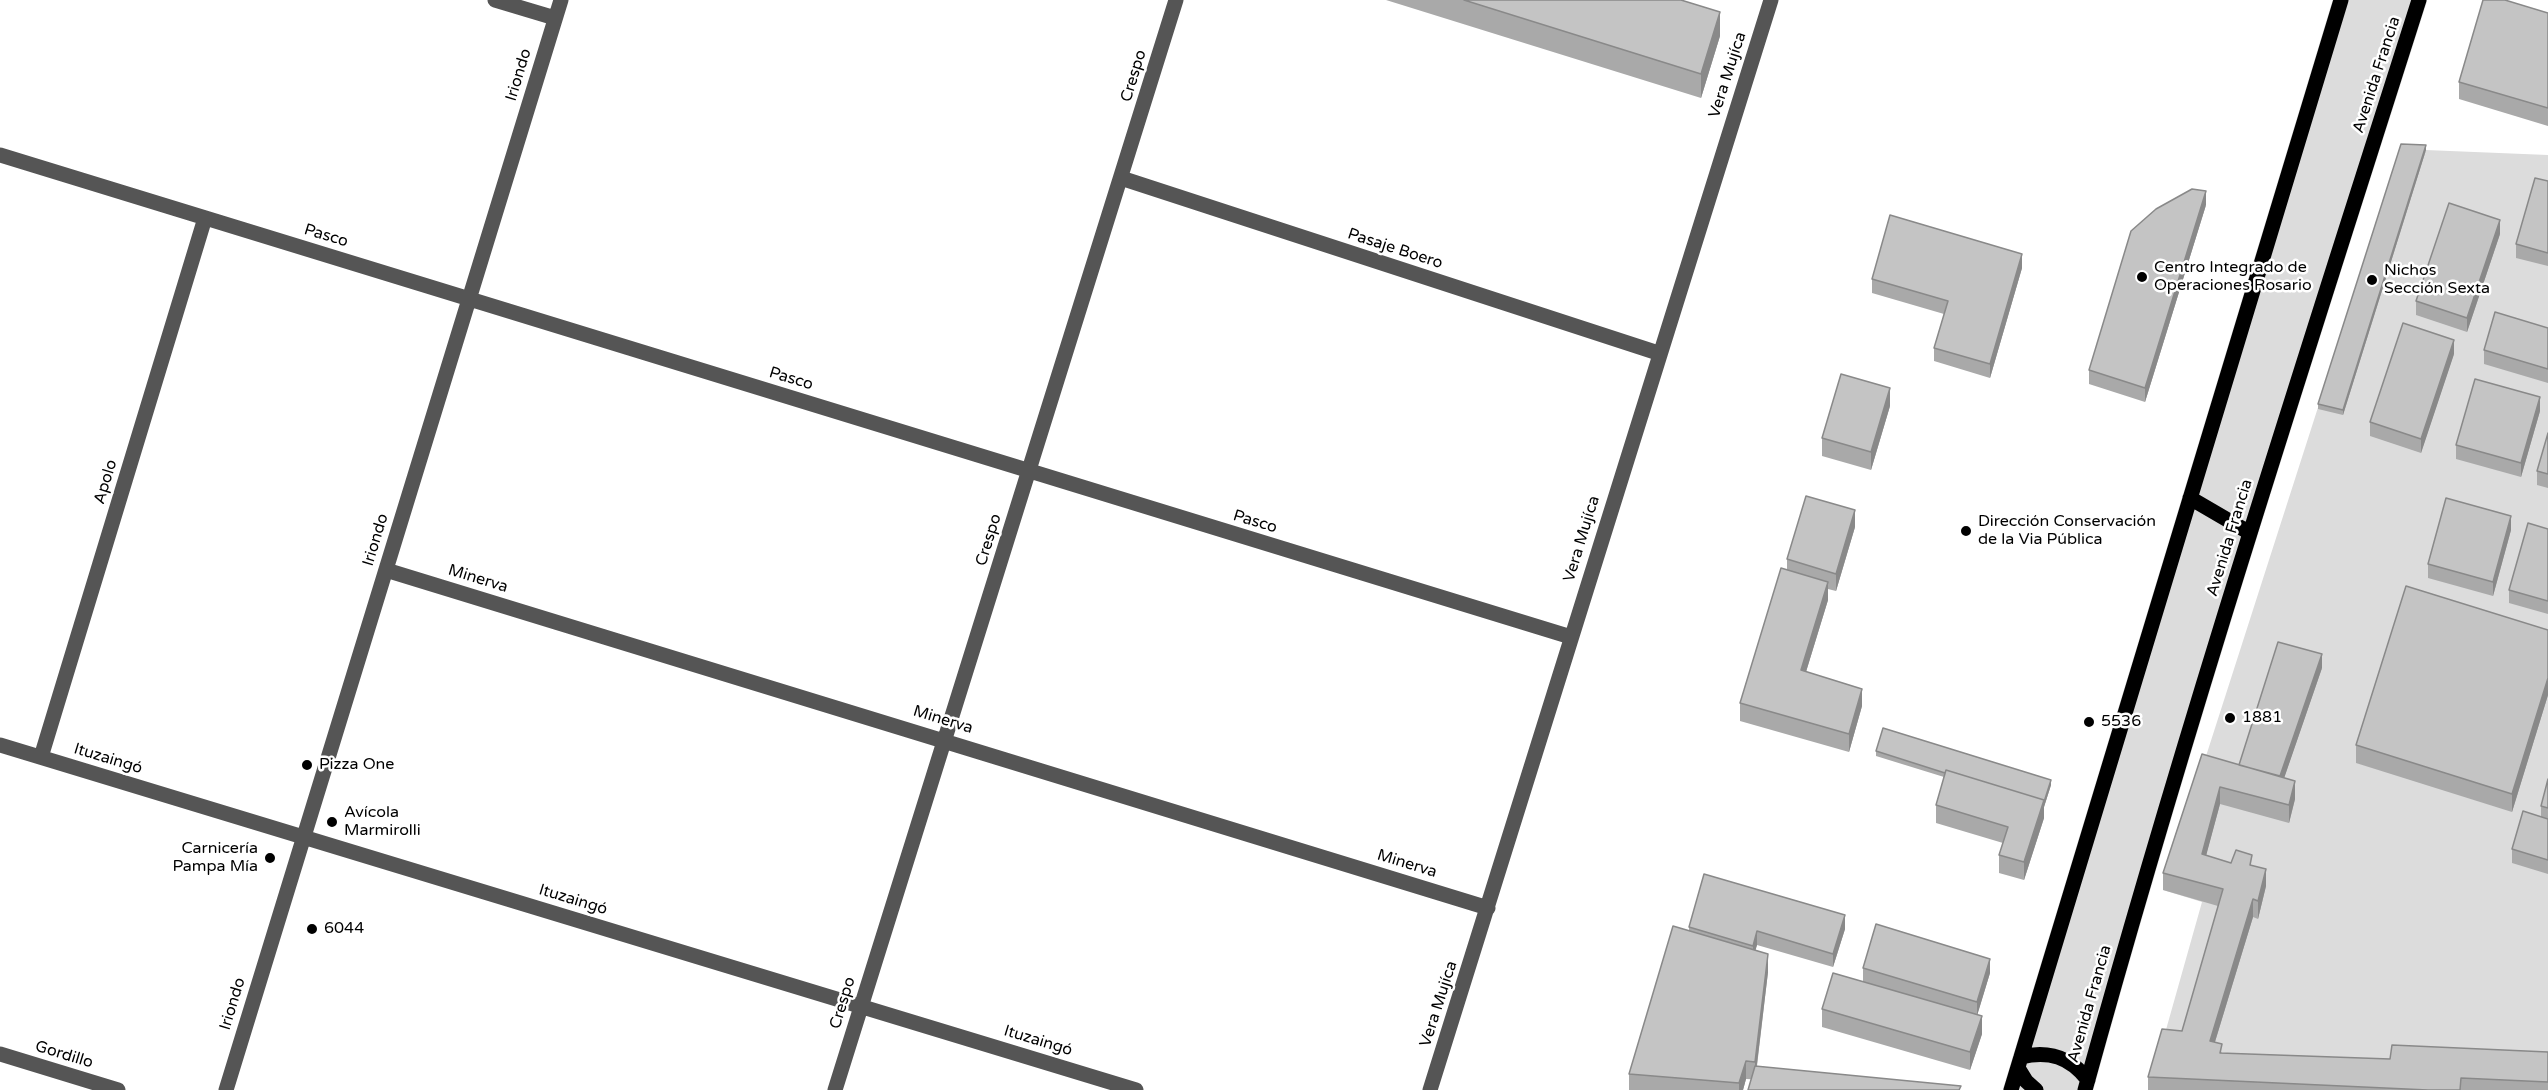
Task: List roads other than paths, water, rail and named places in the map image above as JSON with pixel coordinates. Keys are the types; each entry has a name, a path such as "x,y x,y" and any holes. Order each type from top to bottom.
{"main road":[{"path":"2011,1090 2341,0"},
{"name":"Avenida Francia","path":"2086,1085 2133,919 2250,533 2419,0"},
{"path":"2190,498 2250,533"},
{"path":"2019,1062 2036,1053 2052,1054 2066,1059 2078,1068 2086,1085"},
{"path":"2019,1062 2026,1081 2036,1090"}],"street":[{"path":"495,0 555,18"},
{"name":"Iriondo","path":"226,1090 561,0"},
{"name":"Crespo","path":"835,1090 1176,0"},
{"name":"Vera Mujíca","path":"1430,1090 1658,353 1771,0"},
{"name":"Pasco","path":"0,155 1571,637"},
{"name":"Pasaje Boero","path":"1121,178 1658,353"},
{"name":"Apolo","path":"41,757 205,218"},
{"name":"Minerva","path":"386,570 1488,908"},
{"name":"Ituzaingó","path":"0,745 1137,1090"},
{"name":"Gordillo","path":"0,1054 118,1090"}],"place":[{"name":"Centro Integrado de Operaciones Rosario","path":"2142,277"},
{"name":"Nichos Sección Sexta","path":"2372,280"},
{"name":"Dirección Conservación de la Via Pública","path":"1966,531"},
{"name":"1881","path":"2230,718"},
{"name":"5536","path":"2089,722"},
{"name":"Pizza One","path":"307,765"},
{"name":"Avícola Marmirolli","path":"332,822"},
{"name":"Carnicería Pampa Mía","path":"270,858"},
{"name":"6044","path":"312,929"}]}
